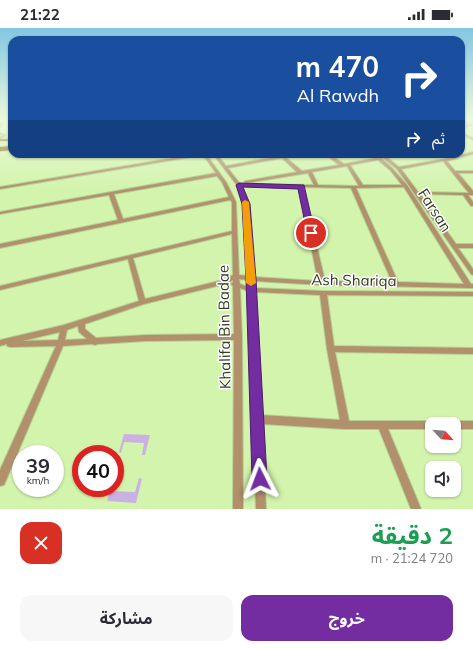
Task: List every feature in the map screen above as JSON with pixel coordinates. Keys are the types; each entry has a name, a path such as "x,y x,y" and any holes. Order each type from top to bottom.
{"street":[{"path":"0,188 180,158"},
{"name":"Khalifa Bin Badae","path":"207,158 219,174 234,202 238,337 238,509"},
{"name":"Khalifa Bin Badae","path":"218,158 239,184 246,204 251,279 261,509"},
{"path":"225,167 267,158"},
{"path":"284,158 301,173"},
{"path":"332,158 342,165"},
{"path":"342,165 346,162 372,158"},
{"path":"239,184 348,165 374,158"},
{"name":"Farsan","path":"379,158 391,169 405,186 471,286"},
{"name":"Farsan","path":"380,158 398,168 418,193 473,272"},
{"path":"398,168 450,158"},
{"path":"444,160 473,194"},
{"path":"348,165 362,187"},
{"path":"309,171 317,187"},
{"path":"454,172 473,172"},
{"path":"0,213 219,174"},
{"path":"278,177 275,180 275,184 278,186"},
{"path":"239,184 301,187 405,186"},
{"path":"301,187 322,283"},
{"path":"353,187 396,284"},
{"path":"418,193 473,194"},
{"path":"110,194 121,221"},
{"path":"464,194 473,205"},
{"path":"0,246 232,198"},
{"path":"0,288 235,232"},
{"path":"454,246 473,246"},
{"path":"130,258 143,302"},
{"path":"0,344 64,328 143,302 225,282 236,276"},
{"name":"Ash Shariqa","path":"236,276 251,279 322,283 471,286"},
{"name":"Ash Shariqa","path":"225,282 251,290 323,293 473,294"},
{"path":"323,293 331,349 345,425"},
{"path":"81,322 82,330 95,342"},
{"path":"0,480 61,344 64,328"},
{"path":"0,344 61,344 146,338 238,337"},
{"path":"331,349 472,353"},
{"path":"257,419 345,425 425,425"},
{"path":"461,425 473,425"},
{"path":"382,426 416,509"}],"shaded area":[{"path":"124,434 150,435 145,455 142,455 144,443 124,442 123,445 121,445"},
{"path":"139,478 142,479 136,503 107,501 108,497 124,497 124,492 135,492"}],"slow traffic":[{"path":"245,202 251,283"}],"route":[{"path":"260,479 246,204 239,185 301,187 311,233"}]}
